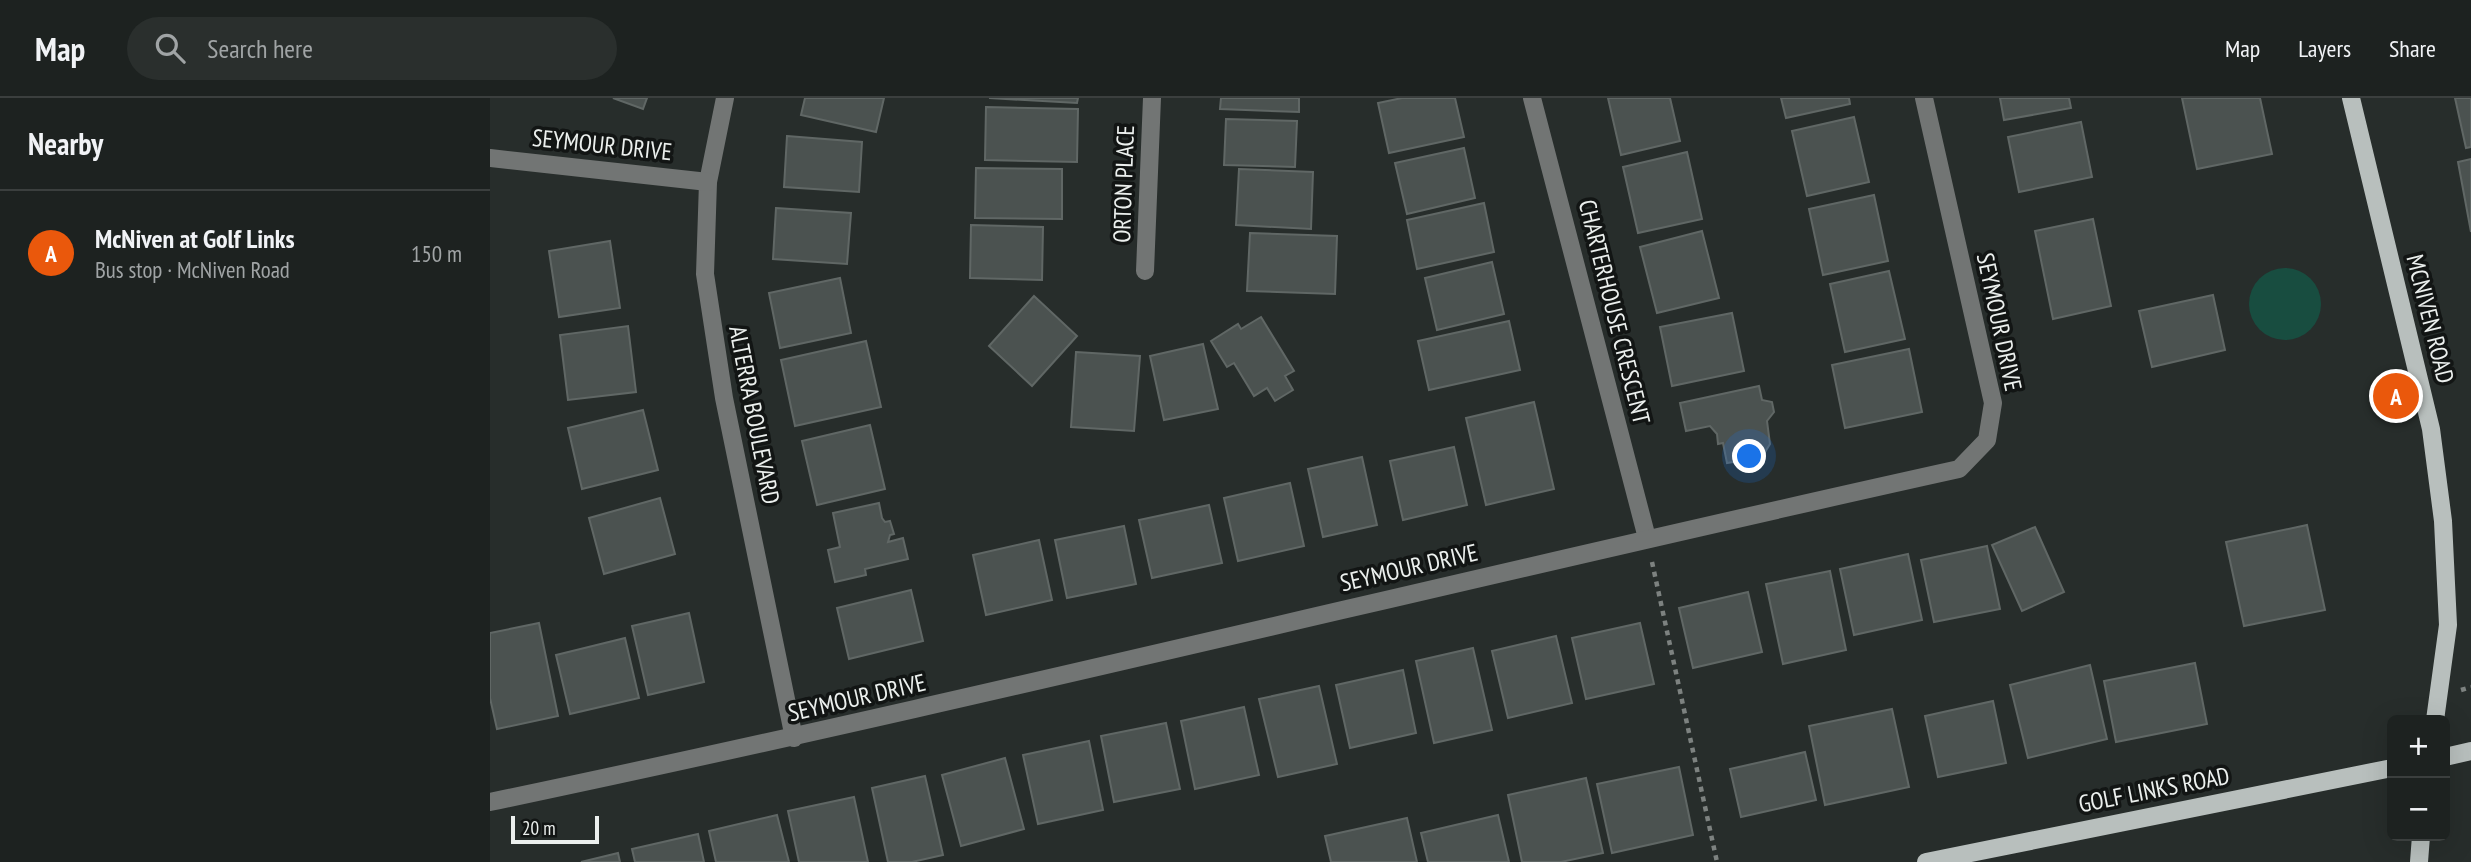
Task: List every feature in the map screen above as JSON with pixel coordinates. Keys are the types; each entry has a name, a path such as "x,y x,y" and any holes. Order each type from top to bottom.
{"main road":[{"name":"MCNIVEN ROAD","path":"2351,98 2431,429 2443,521 2448,625 2436,715"},
{"path":"2450,756 2471,751"},
{"name":"GOLF LINKS ROAD","path":"1926,862 2387,769"},
{"path":"2419,862 2421,841"}],"street":[{"name":"ALTERRA BOULEVARD","path":"725,98 708,181 705,274 724,398 794,738"},
{"name":"ORTON PLACE","path":"1145,271 1152,98"},
{"name":"CHARTERHOUSE CRESCENT","path":"1532,98 1647,538"},
{"name":"SEYMOUR DRIVE","path":"490,802 794,738 1647,538 1959,469 1987,440 1993,403 1924,98"},
{"name":"SEYMOUR DRIVE","path":"490,158 708,181"}],"path":[{"path":"1647,538 1717,862"}],"green space":[{"path":"2292,268 2311,278 2319,290 2319,318 2311,330 2299,338 2278,340 2259,330 2251,318 2249,297 2259,278 2271,270"}],"building":[{"path":"613,98 647,98 643,109"},
{"path":"805,98 884,98 876,132 801,115"},
{"path":"989,98 1078,98 1077,103"},
{"path":"1221,98 1299,98 1299,112 1220,109"},
{"path":"1402,98 1455,98 1464,137 1389,153 1378,103"},
{"path":"1608,98 1670,98 1680,141 1621,155"},
{"path":"1781,98 1849,98 1850,104 1786,118"},
{"path":"2000,98 2069,98 2071,108 2004,120"},
{"path":"2182,98 2260,98 2272,154 2197,169"},
{"path":"2455,98 2471,98 2471,147 2466,148"},
{"path":"986,107 1078,109 1077,162 985,160"},
{"path":"1854,117 1869,182 1807,196 1792,131"},
{"path":"1226,119 1297,121 1295,167 1224,165"},
{"path":"2081,122 2092,177 2019,192 2008,137"},
{"path":"787,136 862,142 859,192 784,187"},
{"path":"1464,148 1475,198 1407,214 1395,163"},
{"path":"1687,152 1702,219 1638,233 1623,167"},
{"path":"2471,159 2471,232 2458,162"},
{"path":"976,168 1062,169 1062,219 975,218"},
{"path":"1239,169 1313,172 1311,229 1236,225"},
{"path":"1874,195 1888,261 1823,275 1809,209"},
{"path":"1484,203 1494,252 1417,269 1407,220"},
{"path":"776,208 851,213 847,264 773,259"},
{"path":"2093,219 2111,306 2053,319 2035,231"},
{"path":"971,225 1043,227 1042,280 970,278"},
{"path":"1702,231 1719,298 1657,313 1640,247"},
{"path":"1250,233 1337,236 1335,294 1247,291"},
{"path":"610,241 620,308 559,317 549,251"},
{"path":"1492,262 1504,314 1437,330 1425,278"},
{"path":"1889,271 1905,339 1845,352 1830,284"},
{"path":"840,278 851,333 780,348 769,293"},
{"path":"2213,295 2225,350 2152,367 2139,311"},
{"path":"1034,296 1077,336 1032,386 989,346"},
{"path":"1732,313 1744,371 1672,386 1660,327"},
{"path":"1261,317 1294,371 1285,376 1293,390 1275,401 1267,388 1254,396 1234,363 1227,367 1211,341 1238,324 1241,329"},
{"path":"1509,321 1520,370 1429,390 1418,341"},
{"path":"628,326 636,392 568,400 560,335"},
{"path":"866,341 881,407 795,426 781,360"},
{"path":"1203,344 1218,409 1164,420 1150,356"},
{"path":"1909,349 1922,412 1845,428 1832,365"},
{"path":"1076,352 1140,356 1134,431 1071,427"},
{"path":"1759,386 1762,400 1772,402 1774,412 1767,421 1770,444 1762,457 1727,463 1723,443 1718,444 1717,434 1710,426 1686,431 1680,403"},
{"path":"1534,402 1554,489 1486,505 1466,418"},
{"path":"643,410 658,470 582,489 568,428"},
{"path":"870,425 885,489 817,505 802,441"},
{"path":"1454,447 1467,505 1403,520 1390,461"},
{"path":"1362,457 1377,525 1323,537 1308,469"},
{"path":"1290,483 1304,546 1238,561 1224,498"},
{"path":"660,498 675,554 604,574 589,518"},
{"path":"879,503 882,518 885,522 890,521 894,534 890,535 888,542 903,538 908,559 865,569 866,575 835,582 828,550 840,547 833,513"},
{"path":"1209,505 1222,563 1152,578 1139,520"},
{"path":"2307,525 2325,610 2244,626 2226,542"},
{"path":"1124,526 1136,584 1067,598 1055,540"},
{"path":"2035,527 2064,592 2022,611 1992,545"},
{"path":"1039,540 1052,600 986,615 973,555"},
{"path":"1987,546 2000,609 1934,622 1921,560"},
{"path":"1908,554 1922,620 1854,635 1840,569"},
{"path":"1830,571 1846,650 1783,664 1766,584"},
{"path":"911,590 923,641 849,659 837,608"},
{"path":"1748,592 1762,652 1693,668 1679,608"},
{"path":"689,613 704,682 648,695 632,626"},
{"path":"539,623 558,716 497,729 490,698 490,633"},
{"path":"1640,623 1654,684 1586,699 1572,638"},
{"path":"1556,636 1572,703 1508,718 1492,651"},
{"path":"625,638 639,698 570,714 556,655"},
{"path":"1473,648 1492,730 1434,743 1416,661"},
{"path":"2195,663 2207,724 2116,742 2104,681"},
{"path":"2090,665 2107,739 2028,758 2010,685"},
{"path":"1403,670 1416,733 1350,748 1336,685"},
{"path":"1319,686 1337,764 1278,777 1259,699"},
{"path":"1993,701 2006,763 1938,777 1925,716"},
{"path":"1244,707 1259,775 1195,789 1181,721"},
{"path":"1892,709 1909,787 1825,805 1809,726"},
{"path":"1166,723 1180,789 1114,802 1101,736"},
{"path":"1089,741 1103,810 1038,824 1023,755"},
{"path":"1805,752 1816,800 1741,817 1730,769"},
{"path":"1005,758 1024,829 961,846 942,775"},
{"path":"1679,767 1693,835 1612,853 1597,784"},
{"path":"925,776 943,855 912,862 888,862 872,788"},
{"path":"1586,778 1603,853 1561,862 1522,862 1508,795"},
{"path":"854,797 868,862 799,862 788,811"},
{"path":"777,815 789,862 716,862 709,831"},
{"path":"1498,815 1509,862 1428,862 1421,833"},
{"path":"1407,818 1417,862 1331,862 1325,836"},
{"path":"698,834 704,862 635,862 632,849"},
{"path":"618,853 620,862 581,862"}],"place":[{"name":"McNiven at Golf Links","path":"2396,396"}]}
